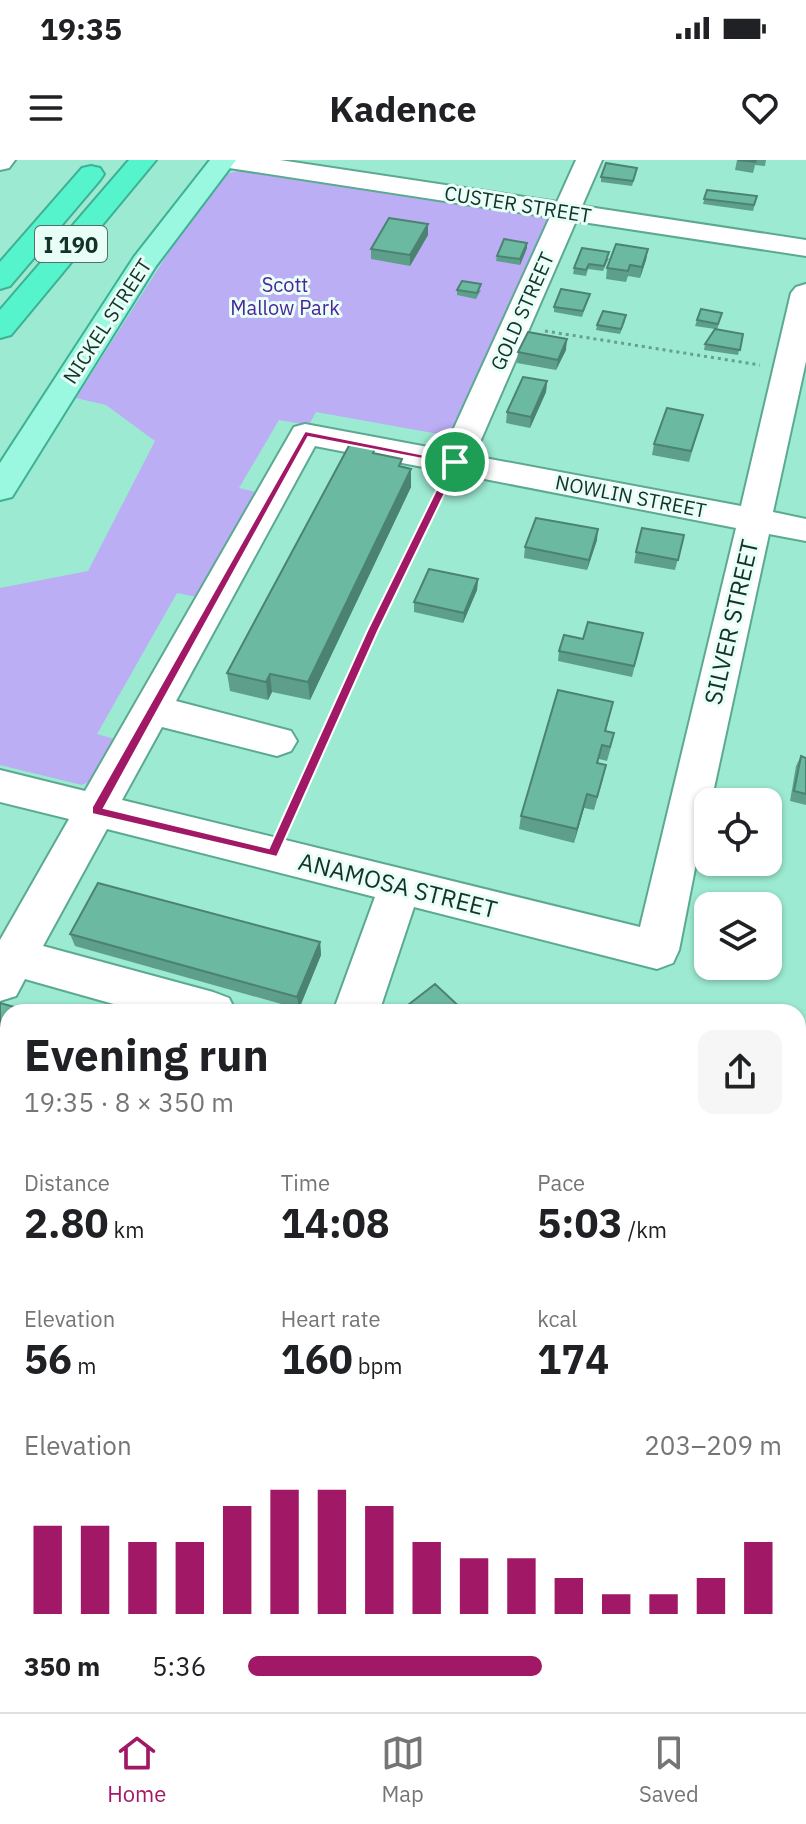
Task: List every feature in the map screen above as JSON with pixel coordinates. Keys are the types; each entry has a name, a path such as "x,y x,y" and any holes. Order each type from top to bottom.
{"highway":[{"name":"I 190","path":"0,280 103,160"},
{"name":"I 190","path":"0,329 143,160"}],"main road":[{"name":"NICKEL STREET","path":"0,489 144,263 223,160"}],"street":[{"name":"CUSTER STREET","path":"229,160 806,248"},
{"name":"GOLD STREET","path":"455,462 589,160"},
{"name":"SILVER STREET","path":"657,950 806,293"},
{"name":"NOWLIN STREET","path":"152,710 305,434 806,530"},
{"path":"174,1004 7,970 152,710 277,741"},
{"name":"ANAMOSA STREET","path":"0,786 657,950"},
{"path":"359,1004 400,886"}],"path":[{"path":"515,326 789,370"},
{"path":"272,854 372,631 455,462"}],"green space":[{"name":"Scott Mallow Park","path":"242,170 553,217 450,449 438,447 444,435 316,412 309,425 279,420 239,488 260,493 202,598 177,593 97,734 118,740 95,779 82,785 0,765 0,588 88,571 155,441 106,405 76,398 172,247 226,174"}],"building":[{"path":"606,163 637,168 633,181 601,177"},
{"path":"707,190 757,196 754,205 704,199"},
{"path":"389,218 428,224 410,255 371,249"},
{"path":"504,239 527,243 520,259 497,256"},
{"path":"616,244 648,249 642,267 630,265 628,271 607,268"},
{"path":"582,248 609,252 604,266 589,264 586,270 574,268"},
{"path":"462,281 481,284 477,293 457,290"},
{"path":"561,289 590,294 583,311 554,307"},
{"path":"701,309 722,313 718,324 697,320"},
{"path":"603,311 626,315 621,329 597,325"},
{"path":"715,329 743,334 740,350 705,344"},
{"path":"528,332 567,339 558,360 518,352"},
{"path":"523,377 547,381 531,417 507,412"},
{"path":"667,408 703,415 691,451 654,444"},
{"path":"351,442 376,447 373,453 402,459 399,466 411,469 308,682 270,674 266,682 227,673"},
{"path":"536,518 598,529 589,560 525,547"},
{"path":"642,528 684,535 678,560 636,552"},
{"path":"429,569 478,579 464,613 414,602"},
{"path":"588,622 643,633 634,666 559,651 564,635 583,639"},
{"path":"558,690 613,702 605,731 614,733 610,747 602,745 597,763 606,765 597,797 587,794 577,829 521,816"},
{"path":"801,756 806,758 806,794 794,791"},
{"path":"98,883 320,942 297,997 70,934"},
{"path":"435,984 456,1004 409,1004"}],"route":[{"path":"305,434 455,462 372,631 272,854 97,810 305,434"}]}
